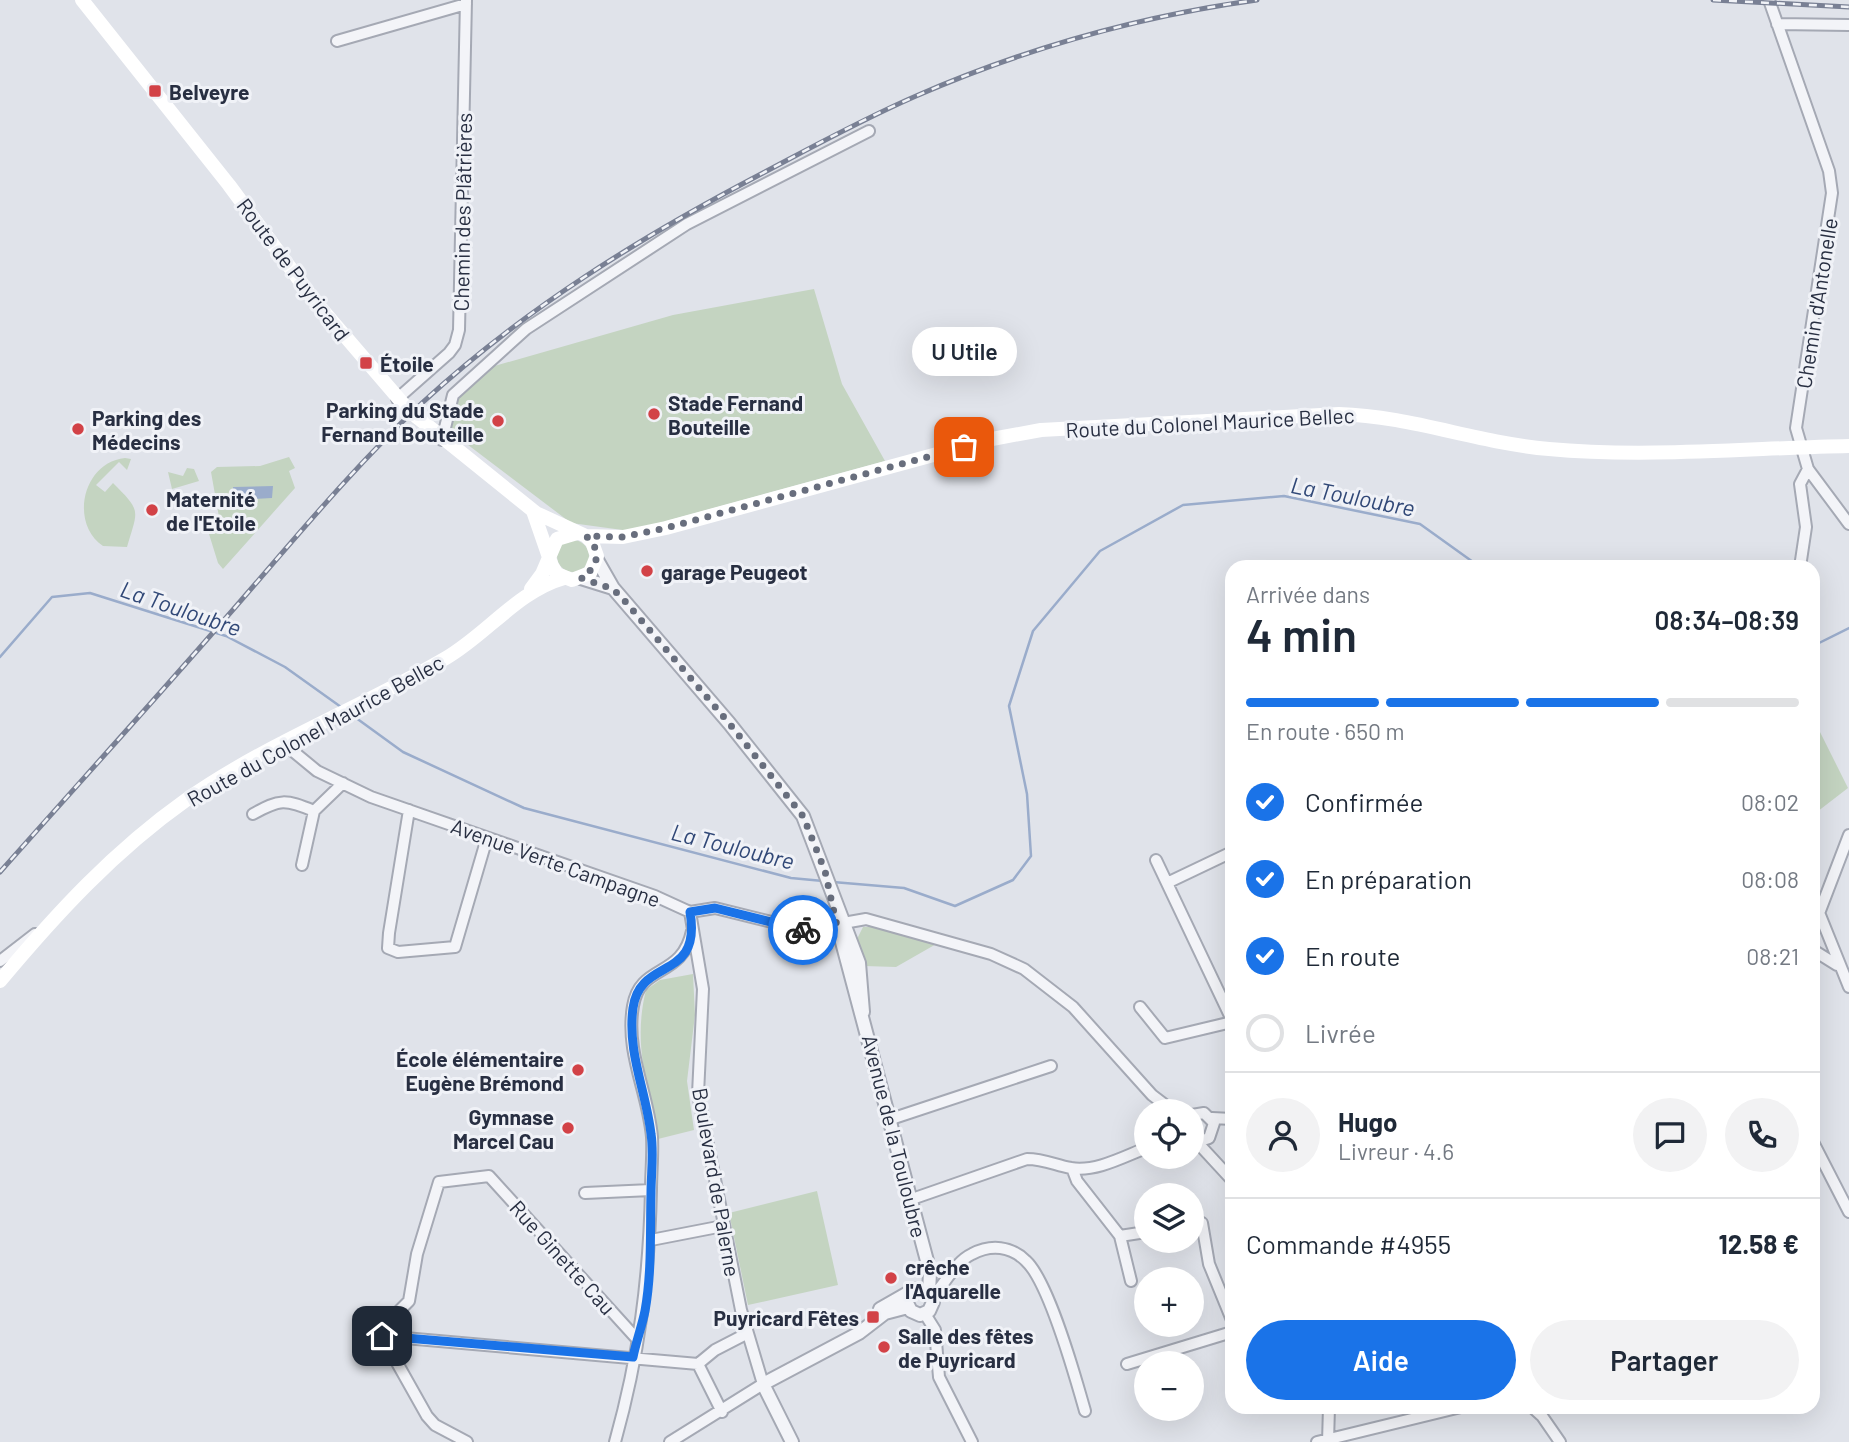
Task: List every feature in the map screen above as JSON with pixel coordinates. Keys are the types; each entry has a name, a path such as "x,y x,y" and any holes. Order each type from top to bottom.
{"main road":[{"name":"Route de Puyricard","path":"82,0 229,185 314,300 401,402 442,440 535,512 581,534"},
{"name":"Route du Colonel Maurice Bellec","path":"597,558 603,547 623,537 773,501 992,439 1041,430 1339,414 1379,417 1496,443 1550,449 1603,452 1849,446"},
{"name":"Route de Puyricard","path":"535,512 546,529 550,553"},
{"path":"565,534 581,534 592,542 597,558 590,573 581,578 564,578 552,566 550,553 565,534"},
{"name":"Route du Colonel Maurice Bellec","path":"581,534 623,537"},
{"name":"Route du Colonel Maurice Bellec","path":"517,604 534,586 550,553"},
{"name":"Route du Colonel Maurice Bellec","path":"0,981 48,923 97,872 187,799 283,743 447,658 517,604 550,582 564,578"}],"street":[{"name":"Chemin d'Antonelle","path":"1769,0 1829,172 1832,193 1796,428 1808,469"},
{"name":"Chemin des Plâtrières","path":"401,402 449,353 455,345 459,330 466,2"},
{"path":"337,41 466,2"},
{"path":"1777,24 1849,25"},
{"path":"442,440 453,395 526,329 687,224 869,131"},
{"path":"1801,560 1806,527 1800,484 1808,469 1849,524"},
{"name":"Avenue de la Touloubre","path":"597,558 613,589 729,723 803,816 825,871 840,925 859,963 863,1012 930,1272 923,1292"},
{"path":"581,578 613,589"},
{"name":"Avenue Verte Campagne","path":"283,743 308,765 343,783 409,810 655,897 690,912 715,908 804,930 866,919 966,945 1024,969 1080,1013 1157,1099"},
{"path":"302,865 314,811 343,783"},
{"path":"253,814 276,801 292,802 314,811"},
{"path":"409,810 389,933 388,948 398,952 455,947 487,838"},
{"path":"1849,835 1846,852 1820,915 1849,987"},
{"path":"1167,883 1225,855"},
{"path":"1156,860 1225,1006"},
{"name":"Boulevard de Palerne","path":"690,912 703,989 698,1094 723,1226 746,1334 763,1384 792,1442"},
{"path":"0,961 48,923"},
{"path":"615,1442 634,1373 633,1357 644,1314 651,1240 652,1138 631,1039 633,1007 636,992 644,981 672,966 688,949 693,929"},
{"path":"1820,939 1830,944"},
{"path":"1820,954 1841,970"},
{"path":"1140,1007 1165,1038 1225,1023"},
{"path":"891,1119 1051,1066"},
{"path":"1204,1113 1212,1127 1213,1160"},
{"path":"1204,1140 1212,1127 1225,1122"},
{"path":"1204,1150 1225,1173"},
{"path":"912,1199 1027,1159 1044,1159 1072,1168 1091,1168 1134,1152"},
{"path":"1820,1156 1849,1212"},
{"path":"1072,1168 1077,1181 1120,1236 1131,1281"},
{"name":"Rue Ginette Cau","path":"382,1336 387,1323 409,1301 417,1254 439,1182 489,1176 636,1338"},
{"path":"585,1193 651,1190"},
{"path":"651,1240 723,1226"},
{"path":"1120,1236 1134,1234"},
{"path":"1204,1235 1209,1264 1225,1303"},
{"path":"923,1292 932,1307 925,1314 915,1314 906,1301 923,1292 970,1254 995,1247 1011,1249 1028,1262 1044,1293 1069,1354 1085,1411"},
{"path":"868,1327 881,1308 923,1292"},
{"path":"670,1442 689,1437 763,1384 868,1327 885,1313 908,1307"},
{"path":"925,1314 935,1330 939,1377 972,1442"},
{"path":"382,1336 698,1364 715,1350 746,1334"},
{"path":"1128,1364 1225,1334"},
{"path":"382,1336 427,1416 435,1425 467,1442"},
{"path":"698,1364 722,1412"},
{"path":"1328,1414 1324,1441 1433,1414"},
{"path":"1540,1414 1560,1442"}],"green space":[{"name":"Stade Fernand Bouteille","path":"814,289 842,384 885,461 630,531 571,523 447,429 453,401 484,369 673,315"},
{"path":"289,457 295,468 289,471 295,488 223,569 218,563 209,534 219,517 211,472 217,467 260,466"},
{"path":"131,459 127,470 119,462 96,485 105,492 113,483 133,506 134,525 127,547 103,546 92,536 86,523 86,495 99,470 111,462"},
{"path":"187,468 194,469 199,481 172,489 168,472 183,476"},
{"path":"573,540 584,545 589,556 584,567 573,572 562,567 557,556 562,545"},
{"path":"1820,732 1848,788 1820,810"},
{"path":"863,927 938,943 896,967 864,966 856,941"},
{"path":"693,974 695,1015 687,1081 694,1130 658,1139 641,1048 642,1011 646,990 660,980"},
{"path":"817,1191 838,1285 748,1305 729,1213"}],"water":[{"path":"273,486 272,498 234,500 233,487"}],"waterway":[{"name":"La Touloubre","path":"833,882 904,888 955,906 1013,880 1031,856 1027,794 1009,706 1033,631 1100,551 1183,505 1284,496 1420,524 1470,560"},
{"name":"La Touloubre","path":"0,657 52,597 90,593 226,636 285,667 341,707"},
{"name":"La Touloubre","path":"1820,642 1849,628"},
{"name":"La Touloubre","path":"352,715 403,752 524,808 791,878 823,881"}],"railway":[{"path":"0,872 366,459 422,403 461,369 542,306 627,250 716,198 916,96 998,63 1083,36 1170,15 1257,0"},
{"path":"1713,0 1849,7"}],"way so far":[{"path":"803,930 837,926 835,903 803,816 635,611 613,589 581,578 590,573 597,560 596,548 586,536 623,537 666,528 964,447"}],"place":[{"name":"Belveyre","path":"155,91"},
{"name":"Étoile","path":"366,363"},
{"name":"Stade Fernand Bouteille","path":"654,414"},
{"name":"Parking du Stade Fernand Bouteille","path":"498,421"},
{"name":"Parking des Médecins","path":"78,429"},
{"name":"U Utile","path":"964,447"},
{"name":"Maternité de l'Etoile","path":"152,510"},
{"name":"garage Peugeot","path":"647,571"},
{"name":"École élémentaire Eugène Brémond","path":"578,1070"},
{"name":"Gymnase Marcel Cau","path":"568,1128"},
{"name":"crêche l'Aquarelle","path":"891,1278"},
{"name":"Puyricard Fêtes","path":"873,1317"},
{"name":"Salle des fêtes de Puyricard","path":"884,1347"}],"route":[{"path":"382,1336 633,1357 648,1286 652,1138 631,1039 636,992 653,974 679,961 688,949 693,929 690,912 715,908 803,930"}]}
